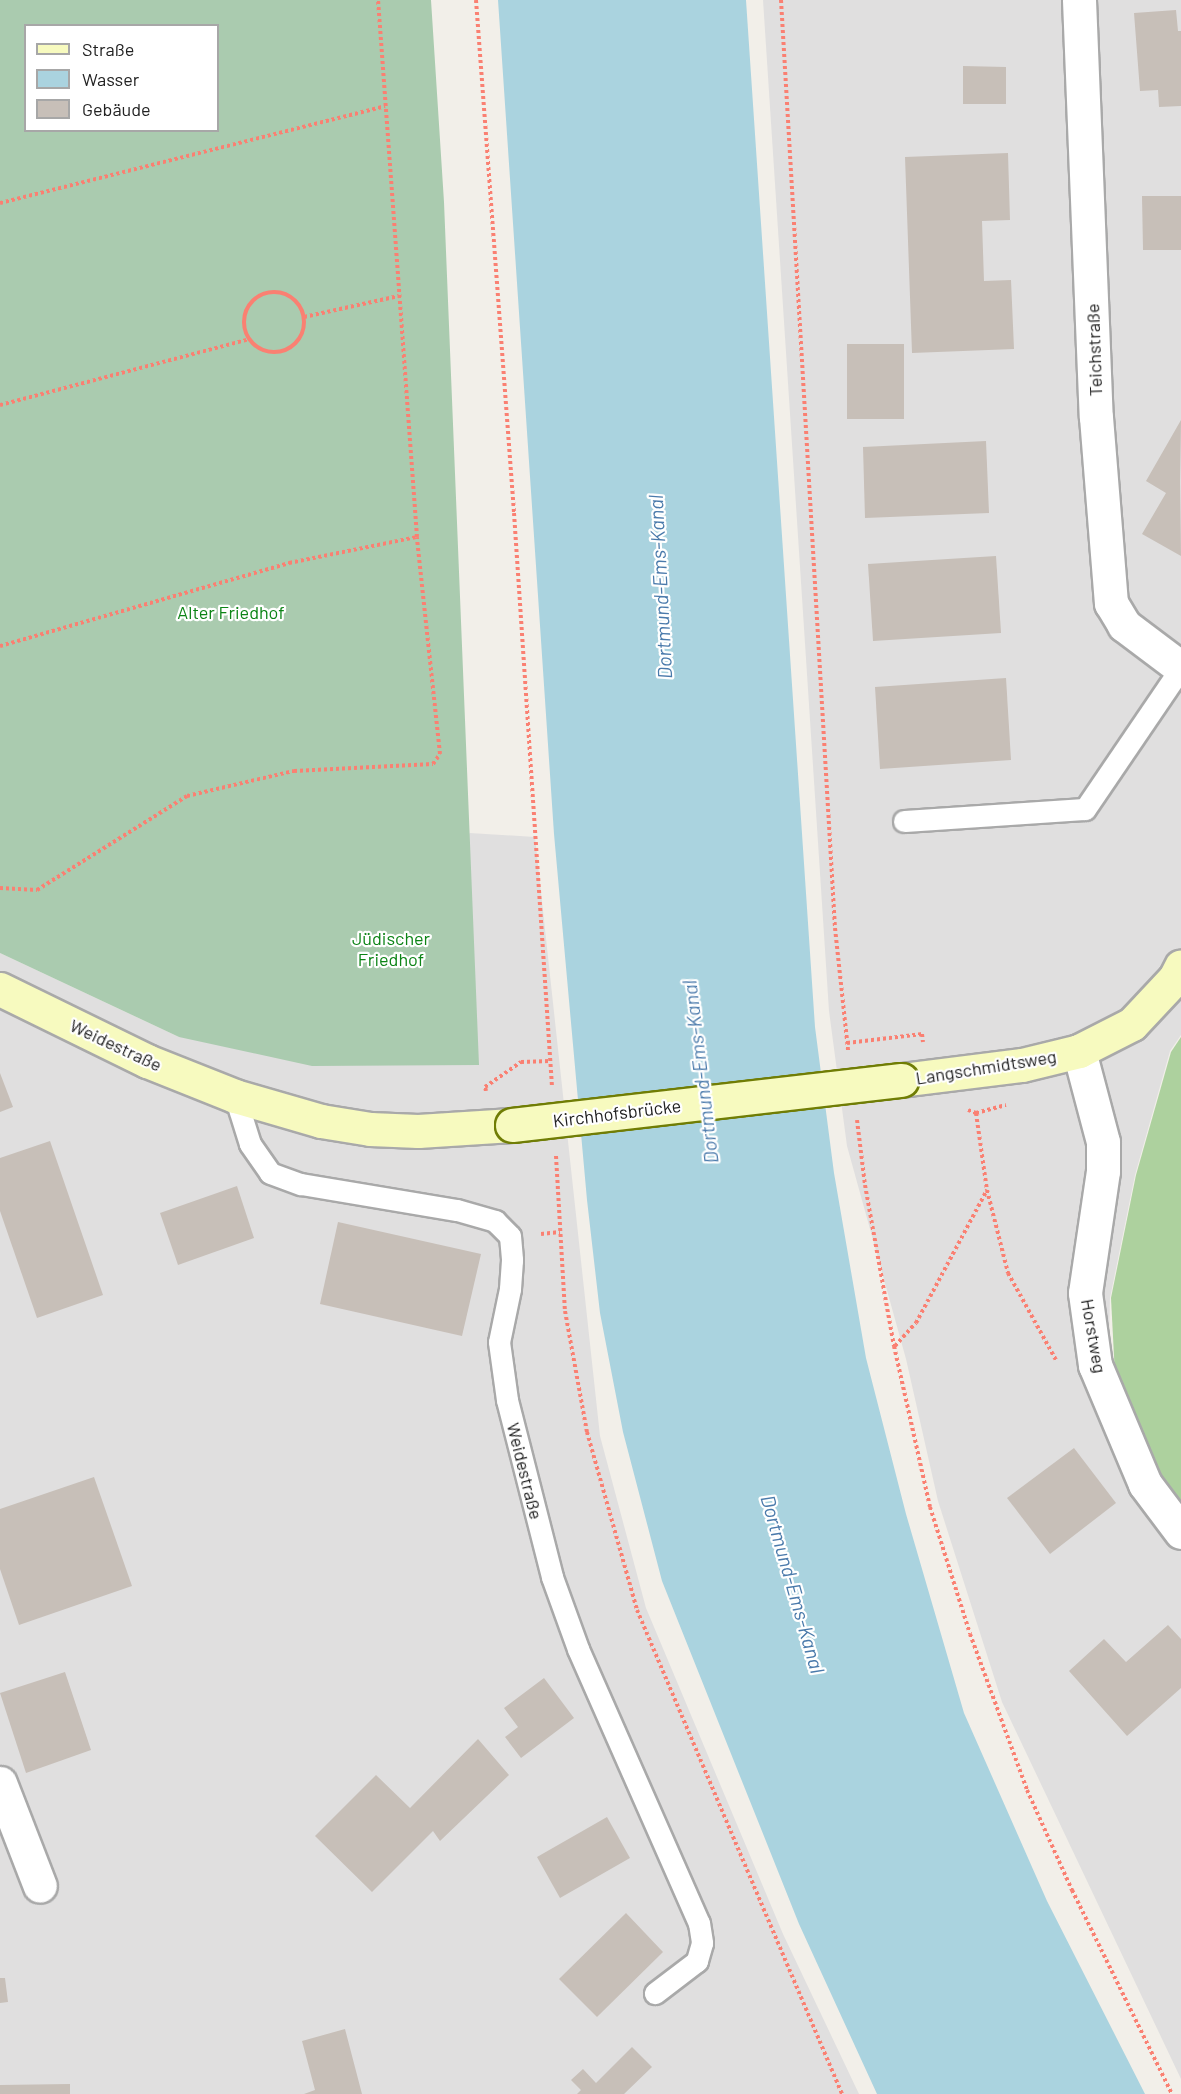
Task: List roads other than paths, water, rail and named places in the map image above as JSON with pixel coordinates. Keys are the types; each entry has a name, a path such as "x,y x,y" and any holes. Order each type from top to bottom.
{"street":[{"name":"Teichstraße","path":"1080,0 1096,417 1111,603 1124,625 1181,668"},
{"name":"Langschmidtsweg","path":"901,1080 1022,1065 1079,1051 1132,1024 1174,978 1181,966"},
{"name":"Weidestraße","path":"0,989 147,1061 235,1096 321,1122 370,1129 448,1130 512,1125"},
{"name":"Horstweg","path":"1079,1051 1103,1142 1103,1171 1085,1293 1095,1365 1145,1484 1181,1532"},
{"name":"Kirchhofsbrücke","path":"512,1125 901,1080"},
{"path":"0,1783 40,1886"}],"lane":[{"path":"904,821 1085,809 1181,668"},
{"name":"Weidestraße","path":"235,1096 250,1144 270,1173 301,1184 457,1210 495,1221 510,1236 512,1260 510,1289 499,1342 507,1400 552,1577 578,1649 699,1923 702,1943 697,1961 655,1993"}],"water":[{"name":"Dortmund-Ems-Kanal","path":"498,0 746,0 815,1027 834,1173 866,1358 906,1514 964,1713 1047,1901 1145,2094 877,2094 799,1924 662,1581 623,1432 600,1313 587,1200 554,834"}],"park label":[{"name":"Alter Friedhof","path":"231,612"},
{"name":"Jüdischer Friedhof","path":"391,949"}]}
